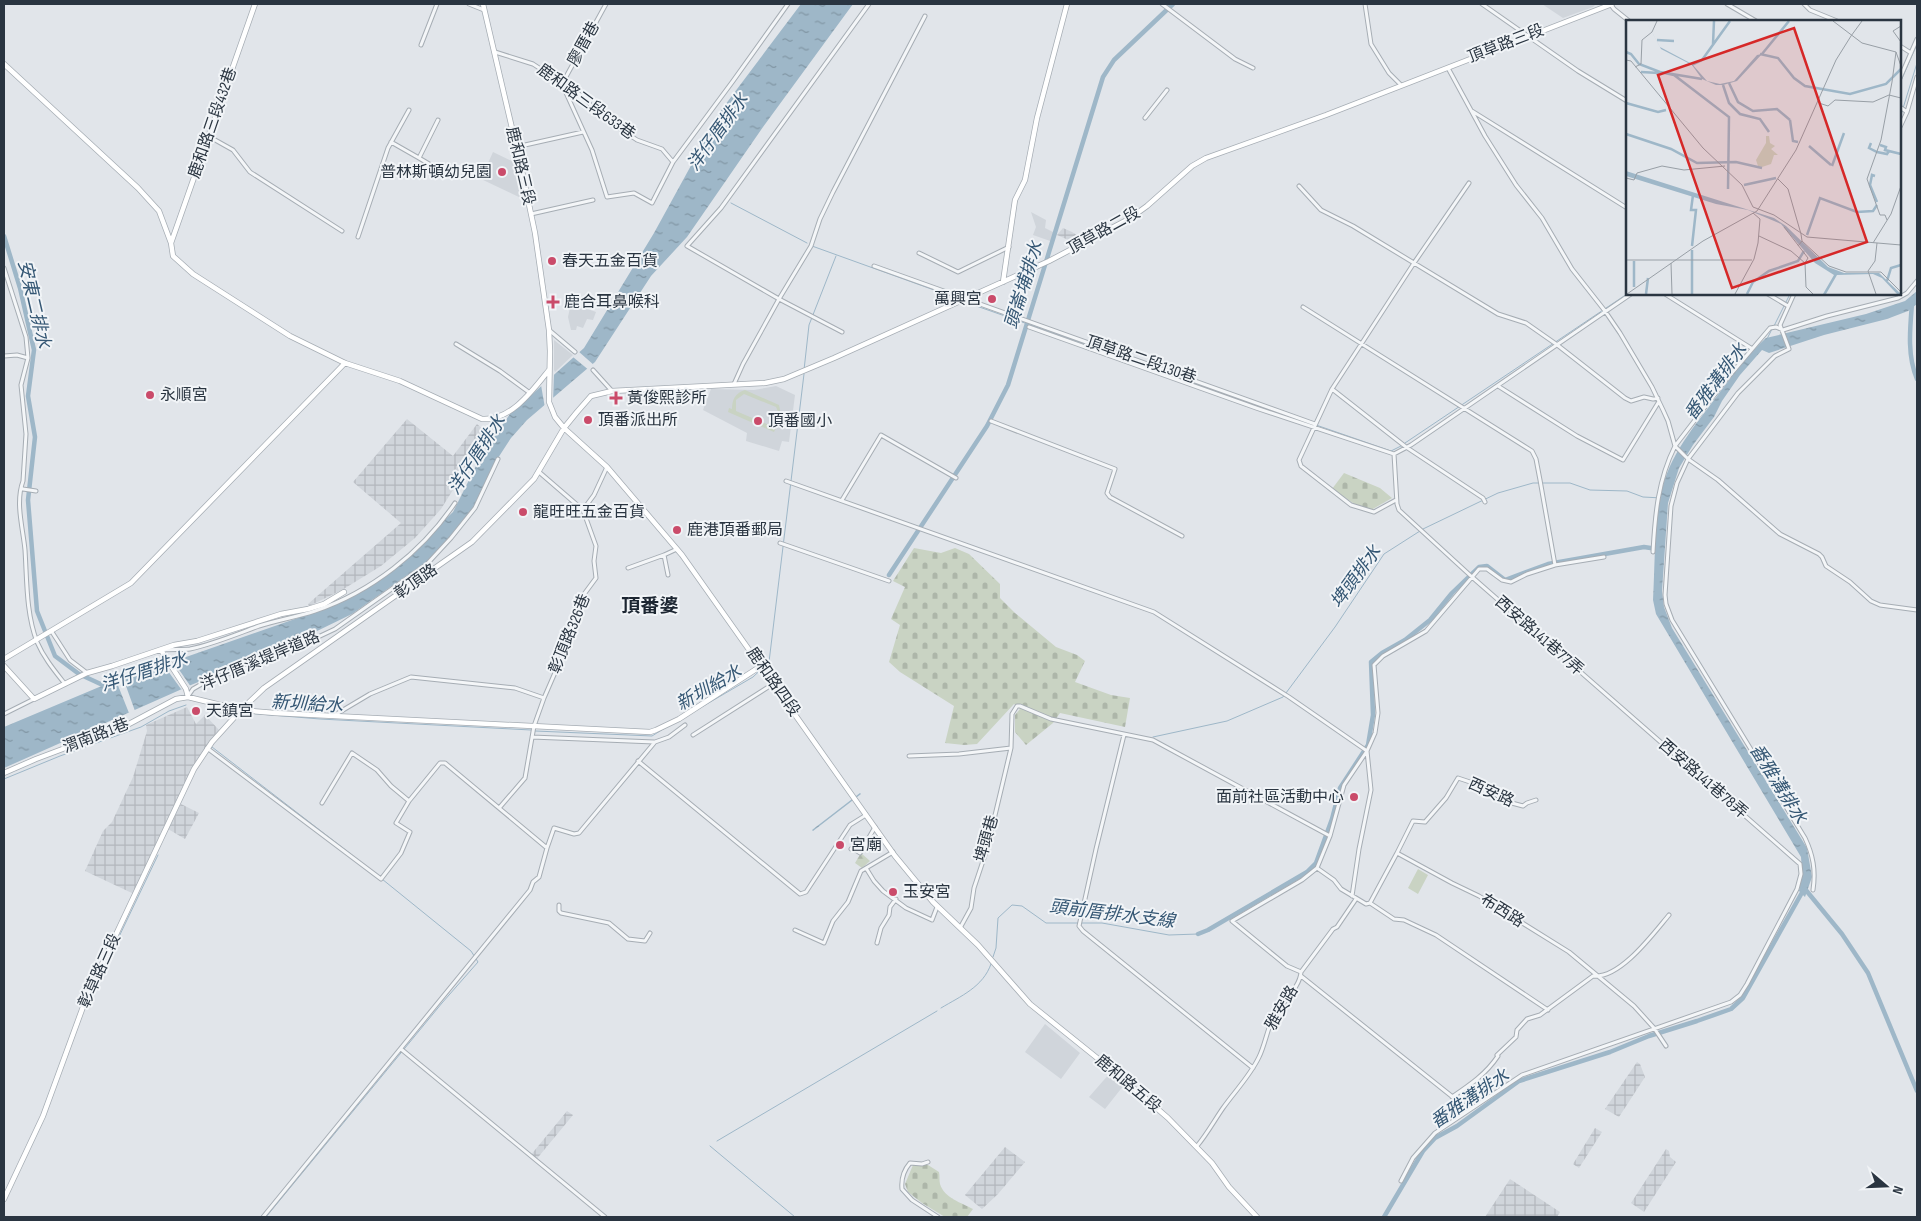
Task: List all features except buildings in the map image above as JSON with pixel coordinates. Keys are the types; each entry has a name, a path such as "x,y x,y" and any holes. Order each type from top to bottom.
{"street":[{"name":"鹿和路三段432巷","path":"171,243 255,4"},
{"path":"421,45 437,4"},
{"path":"469,4 484,10"},
{"name":"鹿和路三段","path":"483,4 531,214 549,330 548,396 550,408"},
{"name":"廖厝巷","path":"562,84 606,4"},
{"path":"562,84 592,150 607,197 634,194 652,203 673,162 788,4"},
{"path":"842,332 779,299 687,246 721,208 869,4"},
{"path":"1003,282 1015,200 1025,180 1036,118 1067,4"},
{"path":"1162,4 1235,59 1253,68"},
{"path":"1365,4 1372,44 1389,73 1401,85"},
{"path":"1482,4 1626,100"},
{"path":"1611,4 1614,9 1628,20"},
{"name":"頂草路三段","path":"1401,85 1611,4"},
{"path":"1727,4 1754,20"},
{"path":"1804,4 1810,10 1835,20"},
{"path":"734,384 779,299 811,246 824,210 925,16"},
{"path":"1901,76 1917,39"},
{"path":"1901,47 1911,53"},
{"name":"鹿和路三段633巷","path":"494,52 532,64 582,96 602,118 637,140 662,150 673,162"},
{"path":"4,64 143,193 159,211 171,243 173,256 193,274 290,336 345,363 400,382 482,419 502,416 530,392 549,370"},
{"path":"1448,67 1471,111 1516,185 1551,231 1572,269 1605,311 1658,400 1668,421 1675,446 1688,459 1718,480 1780,534 1819,554 1826,566 1850,582 1871,601 1880,606 1917,610"},
{"path":"1901,124 1907,112 1917,77"},
{"name":"頂草路二段","path":"734,384 771,383 800,372 1050,261 1120,225 1147,206 1192,166 1206,158 1326,115 1401,85"},
{"path":"1145,118 1167,90"},
{"path":"1901,108 1907,112"},
{"path":"358,238 391,142 409,110"},
{"path":"1471,111 1626,207"},
{"path":"418,158 438,120"},
{"path":"516,147 583,132"},
{"path":"208,136 233,150 250,172 342,231"},
{"path":"391,142 436,168"},
{"path":"1394,454 1397,500 1374,512 1351,505 1301,466 1299,460 1332,389 1469,183"},
{"path":"1299,186 1321,210 1353,226 1498,314 1526,323 1625,398 1631,401 1644,397 1658,400"},
{"path":"531,214 593,200"},
{"path":"919,253 958,272 1009,247"},
{"name":"頂草路二段130巷","path":"874,266 1315,425"},
{"path":"4,268 26,337 28,358 21,385 26,434 23,481 20,488 20,527 25,547 28,604 44,658 67,683"},
{"path":"1653,552 1657,499 1669,458 1675,446 1751,348 1774,327 1783,330 1826,316 1898,298 1907,293 1917,281"},
{"path":"1394,454 1498,386 1556,344 1629,295"},
{"path":"1667,295 1751,348"},
{"path":"1770,295 1786,305"},
{"path":"1793,295 1786,305 1780,325 1789,349 1775,356 1738,393 1688,459 1677,483 1672,506 1666,604 1672,620 1805,838 1814,864 1813,890"},
{"path":"1303,308 1532,451 1536,459 1541,482 1554,563"},
{"path":"1029,327 1394,454"},
{"path":"549,330 574,352"},
{"path":"456,344 530,392"},
{"path":"4,356 17,355 28,358"},
{"path":"4,659 131,582 345,363"},
{"path":"593,370 612,390"},
{"name":"彰頂路","path":"207,748 264,688 472,542 503,513 539,472 564,428 591,396 612,390 734,384"},
{"path":"1498,386 1577,436 1623,460 1658,400"},
{"path":"1332,389 1406,447 1483,498 1485,502"},
{"name":"鹿和路四段","path":"550,408 554,417 607,467 677,549 909,875 937,907 992,961"},
{"path":"991,421 1115,469 1108,493 1110,497 1182,536"},
{"path":"842,500 881,435 956,478"},
{"name":"洋仔厝溪堤岸道路","path":"188,697 193,689 212,678 268,660 335,628 427,564 475,508 498,459"},
{"path":"583,510 594,495 607,467"},
{"name":"彰頂路326巷","path":"500,808 525,778 532,735 544,698 564,652 567,634 580,619 579,601 596,578 594,562 596,546 583,510 539,472"},
{"path":"786,481 1154,612 1289,697 1367,751"},
{"path":"23,489 36,490"},
{"name":"西安路141巷77弄","path":"1397,500 1399,510 1606,695"},
{"name":"洋仔厝溪堤岸道路","path":"160,650 189,649 275,621 314,611 343,599 382,577 419,548 455,503"},
{"path":"780,544 889,582"},
{"path":"628,568 677,549"},
{"path":"664,554 668,575"},
{"path":"1468,1110 1301,974 1287,966 1232,921 1302,880 1317,868 1330,836 1344,785 1367,751 1374,733 1378,712 1374,665 1383,656 1426,631 1479,570 1484,568 1502,580 1511,582 1554,563 1604,557"},
{"path":"4,714 86,673 174,645 197,641 281,614 324,604 344,592"},
{"path":"50,632 70,660 86,673"},
{"path":"160,650 186,689 188,697 240,712 643,732 656,730 679,719 761,666"},
{"path":"4,666 34,699"},
{"path":"333,717 370,694 411,677 515,688 544,698"},
{"path":"693,735 774,683"},
{"name":"西安路141巷78弄","path":"1606,695 1800,864 1801,874 1797,889 1740,994 1724,1006 1654,1030"},
{"name":"渭南路1巷","path":"4,774 36,759 129,724 176,699 188,697"},
{"name":"埤頭巷","path":"960,928 971,908 974,888 987,849 1010,748 1012,714 1017,706 1051,719 1124,735"},
{"path":"532,735 654,742 669,736 685,725"},
{"path":"1253,1068 1079,926 1124,735 1153,740 1330,836"},
{"path":"263,1217 530,890 533,882 539,877 554,828 574,834 579,833 654,742"},
{"path":"207,748 381,879 401,853 410,832 396,823 408,801 440,763 445,763 547,848"},
{"name":"彰草路三段","path":"4,1199 43,1116 87,996 156,847 207,748"},
{"path":"910,756 959,754 1010,748"},
{"name":"雅安路","path":"1196,1146 1208,1133 1223,1108 1253,1068 1274,1017 1333,928 1337,927 1354,897 1359,849 1370,790 1367,751"},
{"path":"322,803 352,753 377,770 408,801"},
{"path":"638,761 800,894 806,892 850,824 866,814"},
{"name":"西安路","path":"1397,853 1414,821 1425,822 1446,798 1458,778 1485,787 1508,802 1523,806 1536,800"},
{"path":"851,849 860,852 875,826"},
{"path":"795,930 824,942 833,921 848,902 861,871 893,852"},
{"path":"1370,903 1397,853"},
{"name":"布西路","path":"1397,853 1452,884 1479,896 1569,952 1634,1006 1666,1046"},
{"path":"866,868 874,882 906,908 932,920 937,907"},
{"path":"1317,868 1334,880 1341,889 1354,897 1366,904 1370,903 1394,919 1404,920 1436,935 1548,1010"},
{"path":"877,942 881,928 889,915 890,907 896,899"},
{"path":"559,905 561,913 609,924 628,939 645,941 650,933"},
{"path":"1452,1097 1474,1082 1487,1070 1497,1055 1516,1037 1517,1030 1526,1019 1540,1015 1548,1010 1564,996 1593,976 1600,977 1628,962 1669,915"},
{"name":"鹿和路五段","path":"992,961 1030,1004 1122,1078 1168,1118 1196,1146 1255,1216"},
{"path":"1400,1181 1414,1158 1435,1133 1522,1074 1654,1030"},
{"path":"401,1049 605,1217"},
{"path":"928,1162 922,1164 910,1163 903,1175 902,1189 912,1200 938,1217"},
{"path":"1248,1217 1255,1216"}],"shaded area":[{"path":"1542,4 1596,4 1593,7 1563,18"},
{"name":"普林斯頓幼兒園","path":"493,152 518,164 523,199 481,179"},
{"path":"1031,212 1046,220 1045,228 1053,232 1053,242 1033,235 1036,227"},
{"path":"1063,228 1081,238 1073,242 1057,235"},
{"path":"571,303 596,312 593,320 587,319 583,328 577,326 576,330 571,330 568,317"},
{"path":"554,340 573,355 555,372 554,370"},
{"name":"頂番國小","path":"776,386 795,395 789,442 782,441 779,451 746,441 747,433 703,410 711,389 754,390"},
{"path":"407,419 453,456 477,424 488,434 441,509 415,538 381,566 342,590 309,606 308,604 401,523 353,482"},
{"path":"187,707 196,724 205,715 219,730 194,769 134,894 85,871 103,831 112,822 133,777 147,731 146,725"},
{"path":"181,804 199,813 185,839 168,829"},
{"path":"1045,1024 1080,1053 1061,1079 1025,1052"},
{"path":"1637,1062 1640,1064 1645,1077 1619,1117 1605,1109"},
{"path":"1110,1073 1124,1085 1105,1109 1089,1097"},
{"path":"567,1111 573,1115 535,1161 530,1156"},
{"path":"1595,1128 1602,1132 1579,1168 1573,1164"},
{"path":"1005,1147 1025,1162 998,1194 982,1209 965,1195"},
{"path":"1666,1149 1669,1151 1670,1157 1676,1162 1644,1212 1631,1203"},
{"path":"1510,1179 1560,1212 1557,1217 1485,1217"}],"green space":[{"path":"745,390 779,405 780,417 774,426 776,428 774,432 728,412 729,408 732,409 735,397","holes":["744,394 776,407 779,414 777,421 769,425 736,411 736,400"]},
{"path":"1344,473 1380,488 1392,498 1371,510 1356,505 1332,489"},
{"path":"914,548 941,553 955,548 969,554 1000,584 1000,598 1015,613 1056,647 1077,655 1085,661 1075,682 1111,695 1130,698 1125,727 1060,713 1053,723 1026,745 1015,732 1015,715 1020,709 1014,704 977,744 945,743 954,706 900,672 889,662 900,625 891,619 905,587 893,581"},
{"path":"861,853 870,861 862,868 855,863"},
{"path":"1418,869 1428,875 1418,894 1408,888"},
{"path":"913,1165 928,1165 939,1172 940,1184 945,1193 954,1200 973,1209 967,1217 945,1217 908,1192 905,1184"}],"water":[{"name":"洋仔厝排水","path":"801,4 853,4 763,127 687,237 651,276 595,362 527,420 511,438 498,458 474,507 450,538 426,562 352,614 280,649 191,685 4,768 4,727 154,664 186,657 315,612 343,600 382,578 453,512 482,454 510,414 584,348 654,233 722,109"},
{"path":"1917,291 1917,304 1908,311 1887,319 1824,335 1769,353 1762,350 1740,375 1722,401 1714,417 1693,445 1679,468 1668,503 1662,591 1664,607 1672,628 1807,848 1812,877 1805,897 1799,891 1802,871 1801,857 1656,614 1653,600 1657,520 1661,494 1670,467 1683,442 1740,366 1766,338 1866,314 1905,301"},
{"path":"860,793 861,794 812,830"}],"pier":[{"path":"578,351 595,366 590,371 573,357"},
{"path":"554,373 553,402 545,408 541,385"},
{"path":"171,658 191,687 181,689 160,660"},
{"path":"122,675 135,711 129,713 115,678"}],"waterway":[{"name":"頭崙埔排水","path":"889,575 987,426 1008,385 1103,77 1114,60 1173,4"},
{"path":"1901,81 1917,44"},
{"path":"1901,115 1917,63"},
{"path":"731,203 807,243"},
{"name":"安東二排水","path":"4,236 20,288 34,350 28,396 35,437 28,500 37,611 55,656 79,674 107,687"},
{"path":"812,246 959,299"},
{"name":"新圳給水","path":"804,370 809,325 836,256"},
{"path":"1405,443 1626,295"},
{"path":"1774,326 1790,295"},
{"path":"965,302 1230,395"},
{"path":"1912,304 1910,351 1917,379"},
{"path":"1767,339 1772,329"},
{"name":"新圳給水","path":"700,708 753,677 769,662 804,374"},
{"path":"1316,425 1391,451 1401,446"},
{"name":"埤頭排水","path":"1423,529 1498,493 1533,483 1570,483 1590,490 1627,491 1643,497 1662,498"},
{"name":"埤頭排水","path":"1153,737 1227,721 1283,697 1335,627 1384,554 1420,531"},
{"path":"1198,934 1307,872 1316,863 1332,819 1340,788 1368,745 1373,715 1371,662 1382,653 1405,640 1430,620 1452,593 1479,567 1487,566 1505,580 1548,564 1644,547 1657,549"},
{"path":"4,779 60,756 141,727 169,711 186,705"},
{"name":"新圳給水","path":"247,713 320,719 531,730"},
{"name":"新圳給水","path":"535,731 652,736 668,726"},
{"path":"212,747 352,855"},
{"path":"106,964 158,855"},
{"path":"266,1217 478,962 471,951 382,879"},
{"name":"番雅溝排水","path":"1384,1217 1423,1151 1435,1138 1457,1126 1519,1081 1610,1052 1649,1036 1731,1009 1743,998 1804,889"},
{"path":"1805,889 1842,934 1868,973 1917,1091"},
{"name":"頭前厝排水支線","path":"993,957 996,948 998,918 1012,905 1022,906 1046,923 1102,923 1169,935 1198,934"},
{"name":"頭前厝排水支線","path":"941,1008 977,985 983,979 991,964"},
{"name":"頭前厝排水支線","path":"717,1141 937,1011"},
{"name":"頭前厝排水支線","path":"710,1146 795,1217"}],"place":[{"name":"普林斯頓幼兒園","path":"502,172"},
{"name":"春天五金百貨","path":"552,261"},
{"name":"萬興宮","path":"992,299"},
{"name":"鹿合耳鼻喉科","path":"553,302"},
{"name":"永順宮","path":"150,395"},
{"name":"黃俊熙診所","path":"616,398"},
{"name":"頂番派出所","path":"588,420"},
{"name":"頂番國小","path":"758,421"},
{"name":"龍旺旺五金百貨","path":"523,512"},
{"name":"鹿港頂番郵局","path":"677,530"},
{"name":"天鎮宮","path":"196,711"},
{"name":"面前社區活動中心","path":"1354,797"},
{"name":"宮廟","path":"840,845"},
{"name":"玉安宮","path":"893,892"}],"district":[{"name":"頂番婆","path":"650,606"}]}
